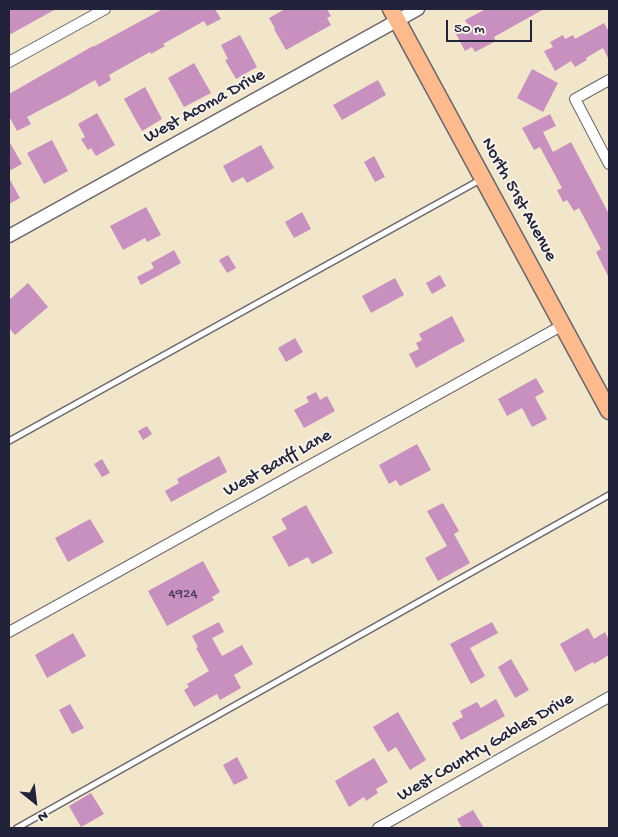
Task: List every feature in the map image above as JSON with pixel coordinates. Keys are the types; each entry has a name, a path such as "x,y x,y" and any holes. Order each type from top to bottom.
{"main road":[{"name":"North 51st Avenue","path":"394,15 609,411"}],"street":[{"path":"9,62 105,9"},
{"name":"West Acoma Drive","path":"9,236 394,15 418,9"},
{"path":"609,80 575,99 609,164"},
{"name":"West Banff Lane","path":"9,632 563,325"},
{"name":"West Country Gables Drive","path":"378,828 609,697"}],"lane":[{"path":"9,441 483,178"},
{"path":"17,828 609,495"}],"building":[{"path":"9,9 56,9 9,35"},
{"path":"163,9 215,9 221,19 207,26 204,21 163,44 165,46 151,54 150,52 109,75 111,80 99,87 95,80 27,117 31,124 17,131 9,116 9,94"},
{"path":"285,9 327,9 331,16 327,18 331,25 286,50 269,18"},
{"path":"486,9 544,9 494,37 496,41 475,52 472,47 465,51 455,32 468,25 465,20"},
{"path":"604,23 609,32 609,60 603,48 575,67 571,61 555,71 544,51 553,47 550,42 563,35 565,39 573,35 575,39"},
{"path":"240,35 257,67 236,79 225,60 228,59 221,45"},
{"path":"194,63 211,93 184,107 168,78"},
{"path":"532,69 558,83 543,112 517,98"},
{"path":"378,80 386,95 342,120 333,105"},
{"path":"145,87 162,119 142,131 124,99"},
{"path":"97,113 115,145 96,156 91,148 88,150 81,139 85,137 78,124"},
{"path":"550,114 556,126 543,132 553,152 571,142 609,214 609,278 596,252 601,249 579,208 574,211 567,200 563,202 557,190 562,188 540,147 534,150 522,128"},
{"path":"52,140 68,171 44,184 27,153"},
{"path":"9,141 22,164 9,171"},
{"path":"261,145 274,168 247,183 243,177 232,183 223,166"},
{"path":"374,156 385,177 375,182 364,162"},
{"path":"9,178 20,198 9,204"},
{"path":"146,207 161,235 147,242 145,238 123,250 110,226"},
{"path":"302,212 311,229 294,238 285,222"},
{"path":"174,250 181,263 141,285 137,277 154,268 151,263"},
{"path":"228,255 236,268 227,273 219,260"},
{"path":"440,275 446,286 432,294 426,283"},
{"path":"395,278 404,295 371,313 362,296"},
{"path":"28,283 48,307 15,335 9,328 9,300"},
{"path":"452,316 465,341 416,368 409,354 419,349 416,343 422,340 419,334"},
{"path":"295,338 303,352 286,362 278,348"},
{"path":"536,378 544,392 535,397 547,419 532,427 522,408 507,416 498,399"},
{"path":"316,392 320,400 327,396 335,411 304,428 294,410 309,402 306,397"},
{"path":"147,426 152,434 143,440 138,431"},
{"path":"417,444 431,470 400,486 396,480 389,484 379,465"},
{"path":"219,456 227,472 171,502 165,491 179,483 177,479"},
{"path":"102,459 110,473 102,477 94,464"},
{"path":"443,503 459,531 454,534 470,563 438,581 425,558 447,546 427,511"},
{"path":"306,505 333,553 312,564 308,557 289,567 272,537 287,529 281,519"},
{"path":"90,519 104,542 68,562 55,538"},
{"path":"203,561 220,592 212,597 214,600 167,626 148,591"},
{"path":"219,622 224,632 212,638 222,656 242,645 253,664 234,675 241,688 220,700 217,694 194,707 184,690 189,687 187,684 209,671 196,648 198,647 192,636"},
{"path":"492,622 498,633 470,648 485,676 471,684 450,644"},
{"path":"588,628 594,639 605,632 609,640 609,655 575,672 560,644"},
{"path":"73,633 86,656 47,678 35,655"},
{"path":"511,659 529,690 515,698 498,667"},
{"path":"496,699 505,716 461,740 452,723 463,717 460,711 477,702 481,708"},
{"path":"70,704 84,728 72,734 59,710"},
{"path":"398,712 426,760 410,770 396,747 388,752 373,727"},
{"path":"237,757 248,778 234,785 223,765"},
{"path":"374,758 388,782 376,789 378,793 366,801 364,797 349,807 335,781"},
{"path":"91,793 104,814 81,827 69,806"},
{"path":"473,810 484,828 462,828 457,819"}]}
